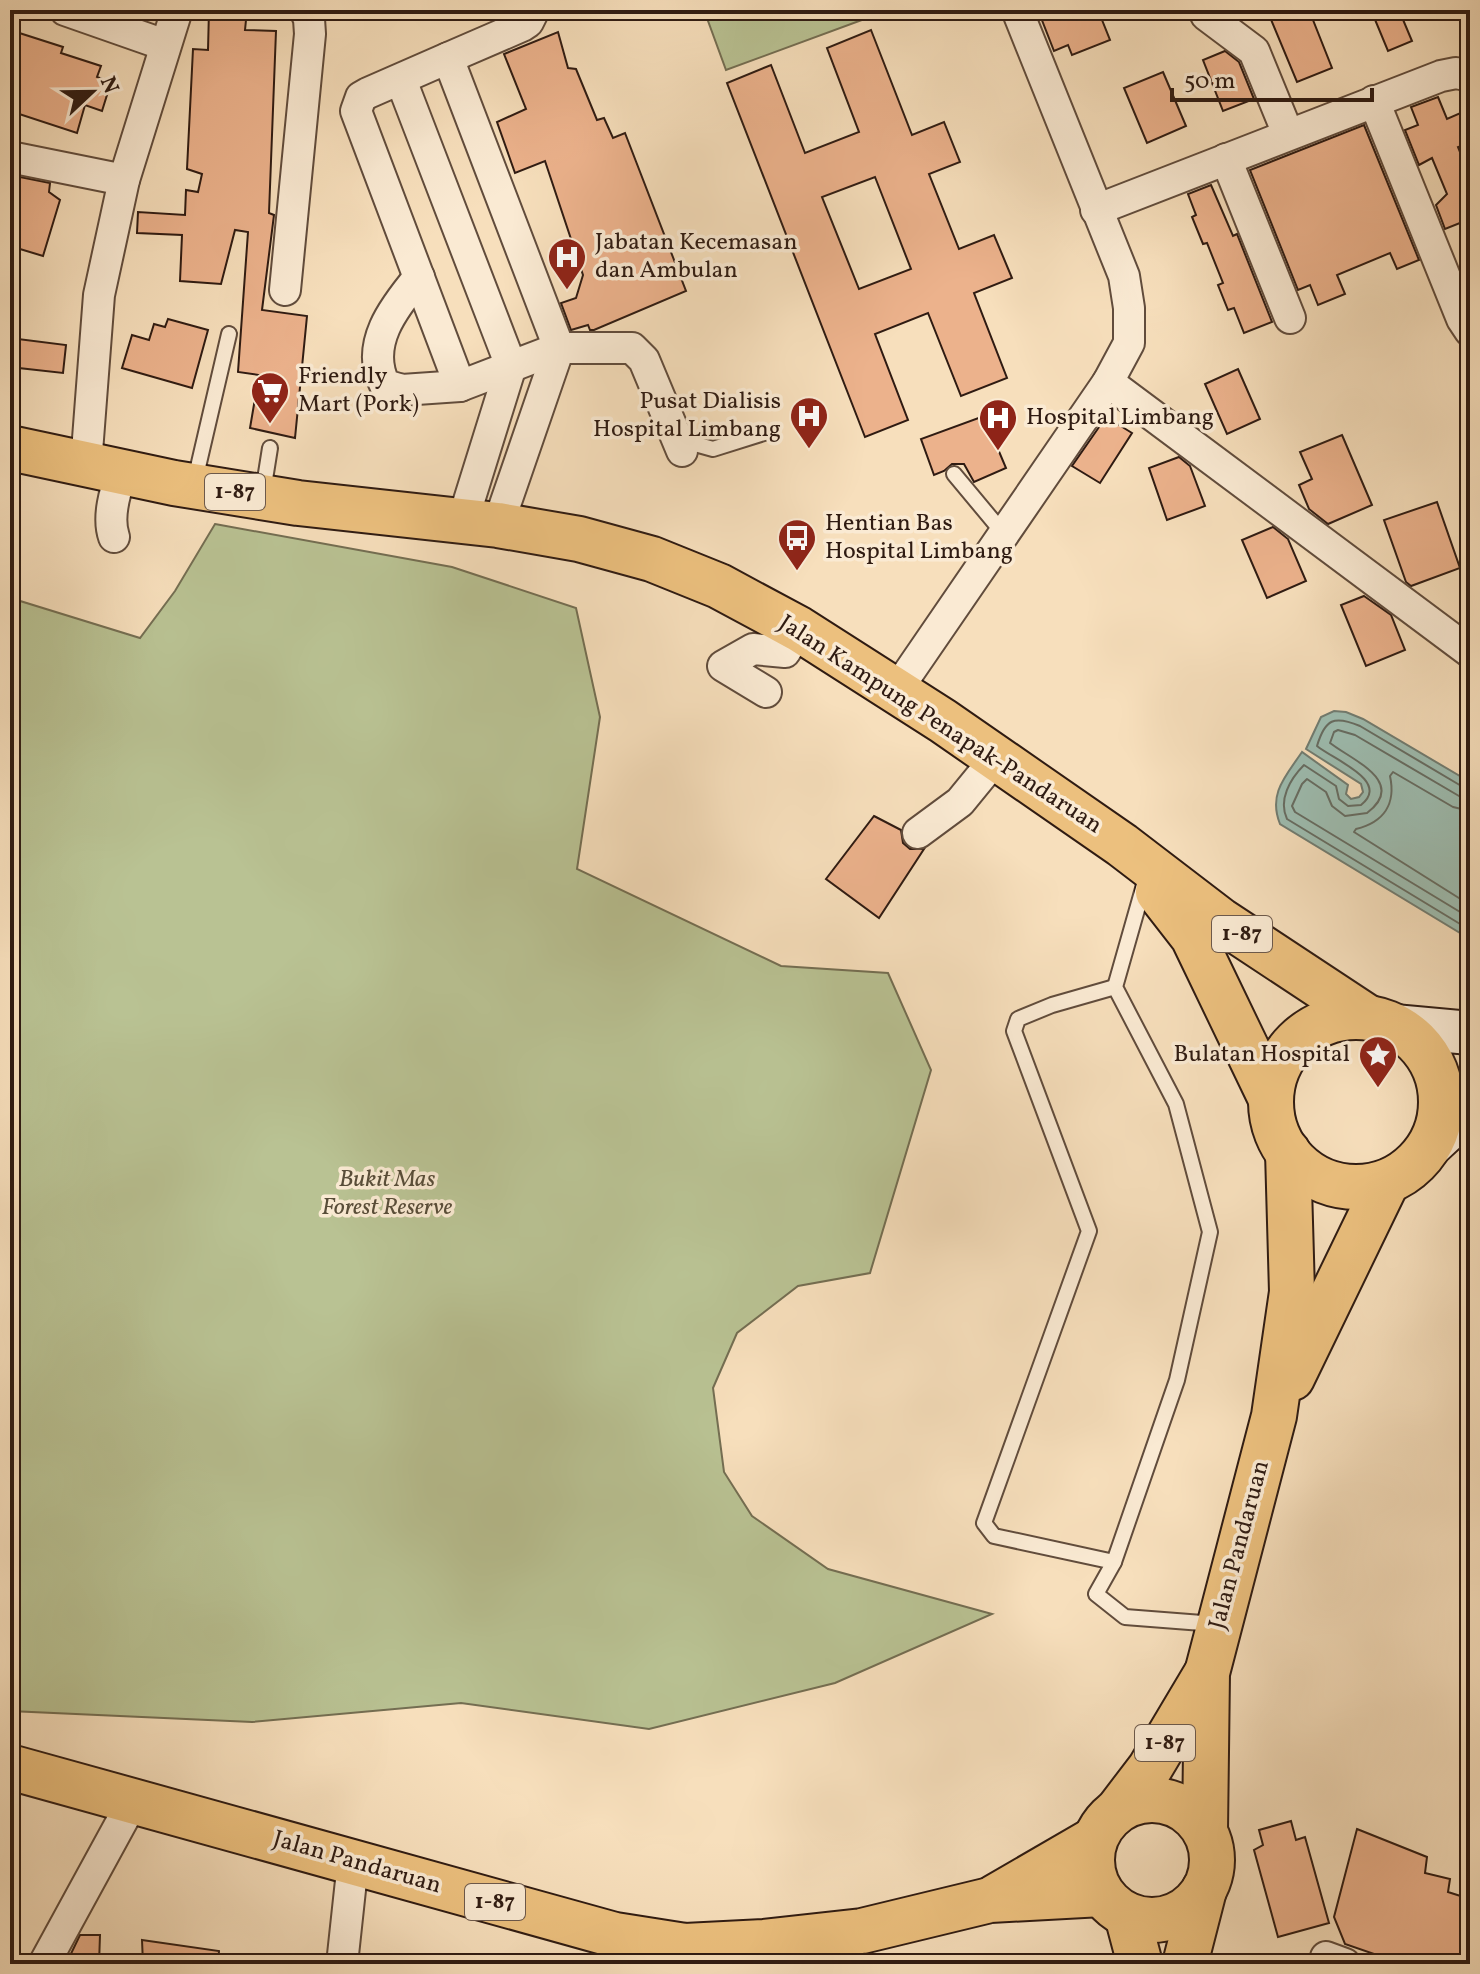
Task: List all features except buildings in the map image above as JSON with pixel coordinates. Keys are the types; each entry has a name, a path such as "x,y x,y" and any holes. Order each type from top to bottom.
{"main road":[{"name":"Jalan Kampung Penapak-Pandaruan","path":"10,448 298,503 481,522 579,539 652,559 719,586 799,629 896,691 996,758 1134,861 1220,920 1380,1022"},
{"name":"Jalan Kampung Penapak-Pandaruan","path":"1134,861 1193,937 1271,1099"},
{"path":"1470,1033 1339,1019 1312,1029 1291,1048 1277,1071 1271,1099 1275,1127 1288,1152 1307,1172 1332,1184 1360,1188 1387,1182 1411,1168 1470,1109"},
{"path":"1380,1022 1417,1043 1433,1066 1441,1093 1439,1121 1429,1147"},
{"name":"Jalan Pandaruan","path":"1205,1830 1207,1673 1274,1416 1292,1292 1288,1152"},
{"name":"Jalan Pandaruan","path":"1274,1416 1387,1182"},
{"name":"Jalan Pandaruan","path":"990,1900 1107,1824 1150,1768 1207,1673"},
{"name":"Jalan Pandaruan","path":"10,1767 615,1935 685,1946 764,1942 862,1931 990,1900 1115,1905"},
{"path":"1140,1964 1115,1905 1094,1877 1091,1858 1107,1824 1136,1801 1156,1799 1175,1804 1192,1814 1205,1830 1212,1850 1212,1871 1185,1964"},
{"path":"1115,1905 1149,1920 1171,1918 1190,1907 1204,1890"}],"street":[{"path":"65,10 165,45"},
{"path":"114,537 111,530 115,491 104,468 99,295 124,180 177,10"},
{"path":"285,290 310,34 305,10"},
{"path":"460,386 356,111 361,97 448,58 505,21 528,22 534,10"},
{"path":"896,691 1108,382 1129,343 1129,308 1124,276 1017,10"},
{"path":"1204,10 1206,15 1254,51 1288,134"},
{"path":"448,58 559,348 481,522"},
{"path":"1096,210 1441,76 1456,73 1470,76"},
{"path":"401,80 511,366 481,522"},
{"path":"1374,101 1462,319 1470,331"},
{"path":"10,157 124,180"},
{"path":"1226,159 1290,318"},
{"path":"419,277 397,302 385,324 377,352 378,371 385,385 402,390 460,386 559,348 624,347 639,353 679,445"},
{"path":"1108,382 1470,652"},
{"path":"766,692 723,666 753,649 785,652 799,629"},
{"path":"918,833 960,802 996,758"},
{"path":"44,1964 133,1801"},
{"path":"342,1964 353,1862"}],"lane":[{"path":"194,485 229,334"},
{"path":"679,445 713,449 764,433"},
{"path":"263,496 270,448"},
{"path":"954,474 1004,534"},
{"path":"1134,861 1115,987 1176,1104 1210,1232 1177,1380 1114,1562 1096,1594 1125,1617 1219,1624"},
{"path":"1114,1562 994,1536 984,1523 1089,1231 1014,1031 1014,1023 1052,1005 1115,987"}],"green space":[{"path":"704,10 889,10 726,70"},
{"name":"Bukit Mas Forest Reserve","path":"215,524 452,567 576,608 600,717 577,869 781,966 888,973 931,1070 870,1273 798,1286 737,1333 713,1388 724,1472 752,1516 828,1569 992,1614 835,1683 649,1729 461,1703 252,1722 10,1711 10,594 17,600 140,638 175,591"}],"water":[{"path":"1334,711 1363,719 1470,782 1470,939 1280,824 1277,795 1284,778 1302,752 1348,785 1346,794 1351,799 1363,792 1361,784 1306,749 1321,717"}],"place":[{"name":"Jabatan Kecemasan dan Ambulan","path":"567,291"},
{"name":"Friendly Mart (Pork)","path":"270,425"},
{"name":"Pusat Dialisis Hospital Limbang","path":"809,450"},
{"name":"Hospital Limbang","path":"998,452"},
{"name":"Hentian Bas Hospital Limbang","path":"797,572"},
{"name":"Bulatan Hospital","path":"1378,1089"}]}
